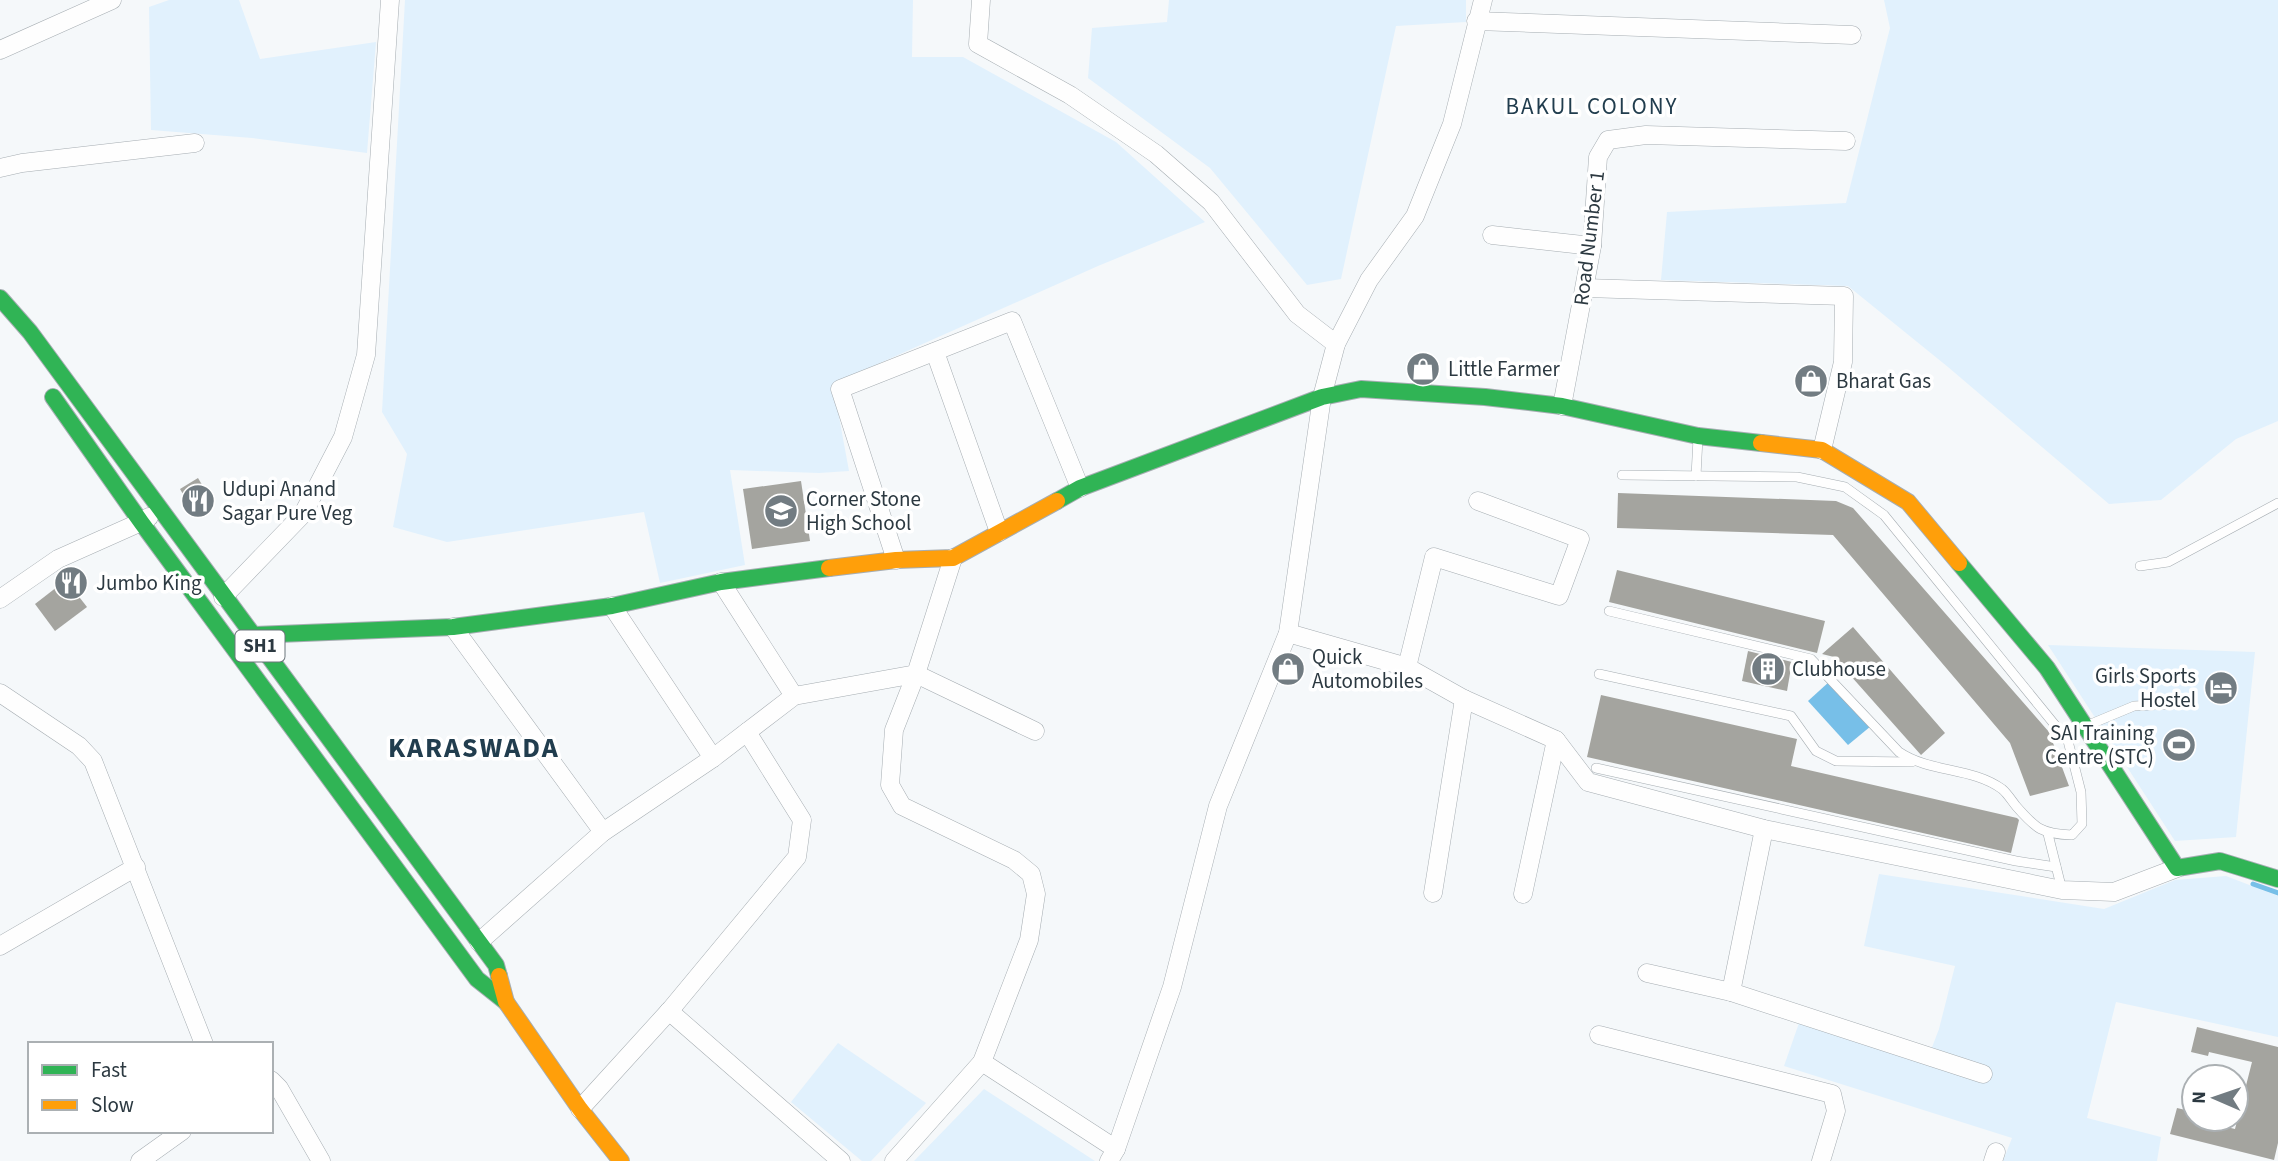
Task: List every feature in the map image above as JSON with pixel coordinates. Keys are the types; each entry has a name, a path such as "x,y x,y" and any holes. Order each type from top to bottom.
{"street":[{"path":"0,50 112,0"},
{"path":"223,597 303,514 343,438 366,355 390,0"},
{"path":"981,0 978,44 1070,95 1156,154 1211,202 1297,314 1336,344"},
{"path":"982,1062 1113,1155 1172,988 1219,806 1288,634 1322,397 1336,344 1369,280 1415,216 1452,124 1483,0"},
{"path":"1476,21 1852,35"},
{"name":"Road Number 1","path":"1562,406 1592,246 1598,157 1608,140 1646,135 1846,141"},
{"path":"0,168 195,143"},
{"path":"1492,234 1592,246"},
{"path":"1585,288 1844,296 1843,362 1822,450"},
{"name":"SH1","path":"0,298 30,332 496,965 506,1002"},
{"path":"896,560 840,389 1012,321 1080,488"},
{"path":"934,352 999,532"},
{"name":"SH1","path":"41,380 141,522 477,979 506,1002 580,1109 621,1161"},
{"path":"232,645 252,635 453,627 612,606 721,582 896,560 953,558 1080,488 1322,397 1361,389 1485,397 1562,406 1698,436 1822,450 1908,502 2047,668 2177,867"},
{"path":"1407,667 1434,557 1559,596 1580,539 1478,501"},
{"path":"0,599 58,559 141,522 159,509"},
{"path":"894,1161 982,1062 1029,940 1037,894 1031,874 1014,860 902,806 890,785 894,730 916,674 953,558"},
{"path":"721,582 794,696"},
{"path":"612,606 713,758"},
{"path":"453,627 603,832"},
{"path":"1288,634 1407,667 1464,699 1556,740 1587,782 1764,830 2062,890 2114,892 2177,867 2220,861 2278,879"},
{"path":"479,942 603,832 713,758 794,696 916,674 1035,731"},
{"path":"0,693 79,746 93,761 203,1042"},
{"path":"1433,892 1464,699"},
{"path":"580,1109 669,1010 797,857 802,820 747,732"},
{"path":"1523,894 1556,740"},
{"path":"1731,992 1764,830"},
{"path":"0,946 136,867"},
{"path":"1647,973 1731,992 1983,1074"},
{"path":"669,1010 841,1161"},
{"path":"1599,1035 1832,1094 1836,1111 1821,1161"},
{"path":"273,1082 321,1161"},
{"path":"140,1161 179,1133"}],"lane":[{"path":"1696,475 1698,436"},
{"path":"1599,674 1791,716 1815,751 1836,761 1914,762 1965,773 2002,789 2027,819 2048,834 2072,835 2082,824 2081,792 2068,741 1884,515 1845,487 1797,477 1622,475"},
{"path":"2140,566 2168,562 2278,503"},
{"path":"1609,611 1811,659 1899,752 1914,762"},
{"path":"2084,726 2134,706 2176,705"},
{"path":"1596,768 2016,861 2056,867"},
{"path":"2048,834 2062,890"}],"shaded area":[{"path":"169,0 239,0 260,59 376,42 367,153 252,138 151,130 149,7"},
{"path":"405,0 913,0 912,57 963,57 1116,142 1205,222 1098,266 833,384 849,471 819,473 730,470 745,565 660,583 644,512 447,542 393,527 407,454 382,412"},
{"path":"1169,0 1466,0 1466,22 1396,26 1341,279 1307,285 1210,168 1088,78 1092,28 1167,22"},
{"path":"1884,0 2278,0 2278,421 2236,439 2161,500 2109,504 1848,286 1661,280 1667,212 1846,203 1890,28"},
{"name":"SAI Training Centre (STC)","path":"2048,645 2255,652 2236,837 2175,841"},
{"path":"1879,874 2104,909 2175,880 2226,876 2278,896 2278,1037 2116,1002 2087,1118 2161,1137 2157,1161 2003,1161 2012,1138 1784,1066 1799,1023 1926,1063 1939,1029 1955,966 1864,946"},
{"path":"838,1043 926,1103 871,1161 862,1161 791,1102"},
{"path":"984,1089 1095,1161 914,1161"}],"water":[{"path":"1830,681 1871,726 1848,745 1808,701"}],"building":[{"path":"198,478 214,505 196,516 180,489"},
{"path":"801,481 810,541 752,549 743,489"},
{"path":"1618,493 1836,501 1853,508 2049,732 2069,786 2030,796 2010,743 1833,535 1617,528"},
{"path":"1617,570 1825,621 1817,653 1609,602"},
{"path":"66,580 87,607 55,631 35,604"},
{"path":"1853,627 1945,733 1921,755 1834,657 1822,654"},
{"name":"Clubhouse","path":"1748,651 1792,662 1787,691 1742,681"},
{"path":"1601,695 1797,739 1791,766 2017,818 2019,820 2011,853 1587,757"},
{"path":"2197,1027 2278,1047 2278,1143 2274,1160 2170,1134 2177,1108 2180,1109 2180,1133 2250,1133 2252,1062 2209,1052 2208,1056 2191,1052"}],"waterway":[{"path":"2253,884 2278,893"}],"traffic: fast":[{"path":"0,298 30,332 496,965 499,976"},
{"path":"1057,501 1080,488 1322,397 1361,389 1485,397 1562,406 1698,436 1761,443"},
{"path":"53,397 141,522 477,979 506,1002"},
{"path":"1959,563 2047,668 2177,868 2220,861 2278,879"},
{"path":"240,641 252,635 453,627 612,606 721,582 829,568"}],"traffic: slow":[{"path":"1761,443 1822,450 1908,502 1959,563"},
{"path":"829,568 896,560 953,558 1057,501"},
{"path":"499,976 506,1002 580,1109 621,1161"}],"place":[{"name":"Little Farmer","path":"1423,369"},
{"name":"Bharat Gas","path":"1811,381"},
{"name":"Udupi Anand Sagar Pure Veg","path":"198,501"},
{"name":"Corner Stone High School","path":"781,511"},
{"name":"Jumbo King","path":"71,583"},
{"name":"Quick Automobiles","path":"1288,669"},
{"name":"Clubhouse","path":"1768,669"},
{"name":"Girls Sports Hostel","path":"2221,688"},
{"name":"SAI Training Centre (STC)","path":"2179,745"}],"district":[{"name":"BAKUL COLONY","path":"1592,106"},
{"name":"KARASWADA","path":"474,748"}]}
